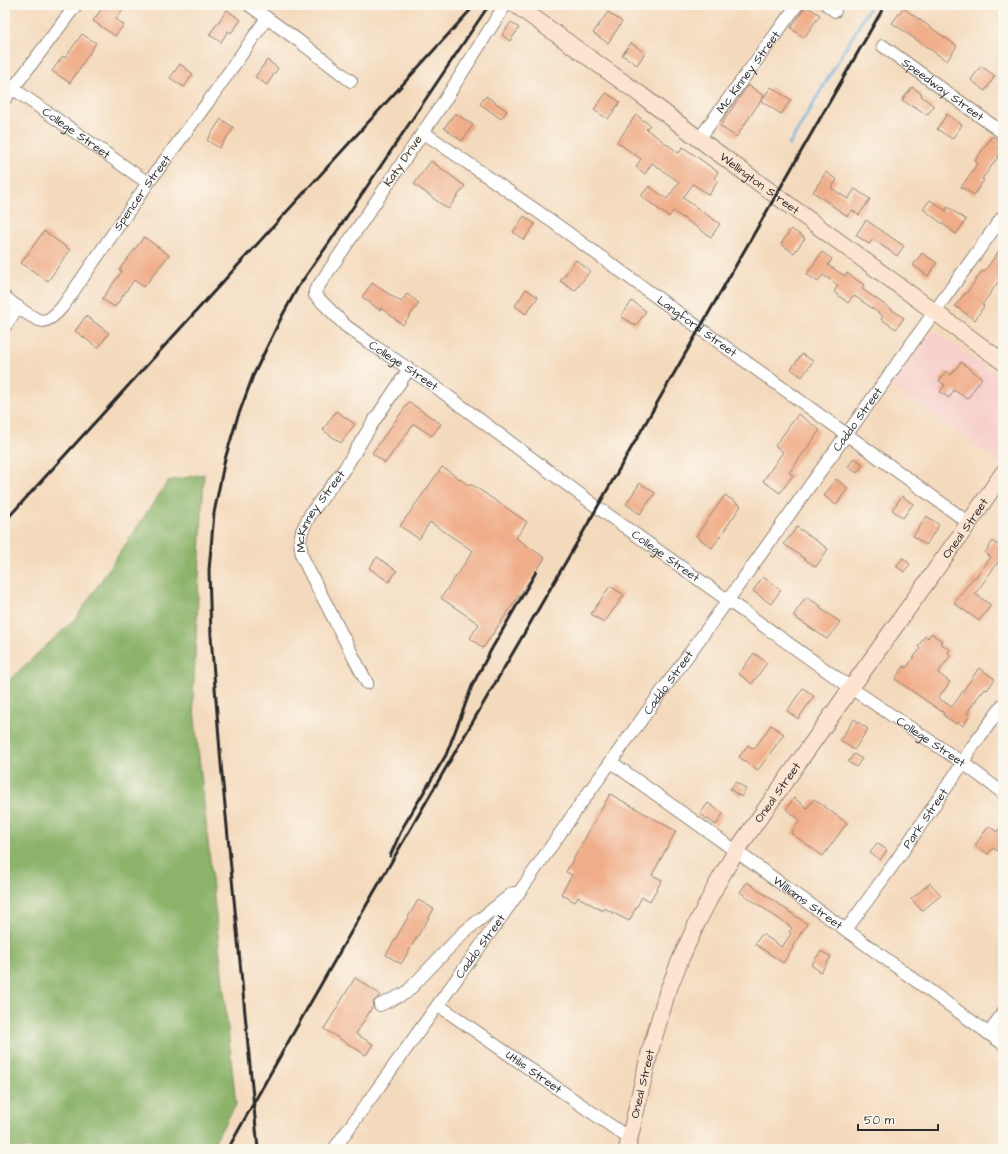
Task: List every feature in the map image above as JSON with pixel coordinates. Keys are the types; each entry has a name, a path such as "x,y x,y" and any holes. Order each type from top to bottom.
{"street":[{"path":"5,100 9,86 76,5"},
{"path":"249,5 350,80"},
{"name":"Katy Drive","path":"332,313 315,295 315,291 443,103 504,5"},
{"name":"Wellington Street","path":"516,5 641,95 1003,362"},
{"name":"Mc Kinney Street","path":"699,139 797,5"},
{"name":"Spencer Street","path":"18,307 36,319 43,321 57,313 148,183 208,102 267,18"},
{"name":"Speedway Street","path":"883,46 1003,132"},
{"name":"College Street","path":"9,86 148,183"},
{"name":"Langford Street","path":"423,132 550,220 969,523"},
{"name":"Caddo Street","path":"334,1149 1003,216"},
{"path":"5,297 18,307 5,326"},
{"name":"College Street","path":"332,313 346,326 429,382 597,507 851,688 963,763 1003,793"},
{"name":"McKinney Street","path":"367,683 308,569 302,556 300,541 302,531 311,513 345,468 372,424 409,369"},
{"name":"Oneal Street","path":"629,1144 650,1052 667,993 697,923 717,884 736,851 1003,473"},
{"name":"Park Street","path":"846,930 898,858 963,763 970,750 1003,705"},
{"name":"Williams Street","path":"611,762 1003,1044"},
{"path":"380,1005 406,993 463,933 525,884"},
{"name":"Utilis Street","path":"438,1005 629,1144"},
{"path":"988,1034 1003,1012"}],"shaded area":[{"path":"932,330 1003,379 1003,464 892,387"}],"green space":[{"path":"204,474 193,700 236,1105 210,1149 5,1149 5,684 76,618 168,481"}],"building":[{"path":"104,5 126,5 116,19 124,25 115,36 93,21"},
{"path":"806,6 820,15 804,38 791,28"},
{"path":"903,8 957,46 947,61 892,23"},
{"path":"227,10 241,20 231,33 228,31 221,42 209,35"},
{"path":"608,12 622,22 608,43 593,33"},
{"path":"511,22 519,28 510,41 502,35"},
{"path":"82,34 96,43 70,83 52,71 63,56 65,58"},
{"path":"631,43 645,53 637,65 622,55"},
{"path":"267,60 278,68 267,85 255,77"},
{"path":"180,64 193,74 184,87 170,78"},
{"path":"981,66 995,76 985,91 971,80"},
{"path":"748,85 764,96 736,137 720,126"},
{"path":"771,87 791,100 781,114 761,101"},
{"path":"912,87 922,94 921,96 934,106 927,115 902,100"},
{"path":"606,93 620,102 608,119 594,110"},
{"path":"486,96 507,111 501,119 480,104"},
{"path":"455,113 473,125 462,141 444,128"},
{"path":"947,114 962,125 952,139 937,129"},
{"path":"636,115 650,125 646,129 679,153 683,147 718,172 714,178 718,181 709,195 693,184 683,198 720,224 711,237 673,211 669,217 641,196 649,186 667,199 679,182 652,163 645,174 636,167 641,159 617,142"},
{"path":"221,119 234,128 219,148 207,140"},
{"path":"992,136 1001,142 998,147 1003,150 982,179 984,180 974,195 961,187 978,163 975,161"},
{"path":"431,161 465,186 448,209 414,184"},
{"path":"826,172 837,180 831,188 848,199 855,189 870,199 859,215 852,210 847,216 813,192"},
{"path":"930,200 946,211 948,207 966,220 956,234 923,209"},
{"path":"524,216 535,224 524,240 513,232"},
{"path":"866,220 904,246 897,256 873,239 869,244 856,235"},
{"path":"791,229 805,238 794,253 781,244"},
{"path":"44,231 70,250 48,281 21,263"},
{"path":"144,237 169,255 144,287 134,280 115,307 102,299 122,271 119,270"},
{"path":"1003,245 1003,275 982,305 984,306 975,320 955,306 965,293 966,294 982,271 984,272"},
{"path":"822,252 832,259 828,265 845,276 847,273 864,285 862,289 904,318 896,329 881,319 883,316 856,297 853,296 848,303 834,292 838,285 823,275 818,282 807,274"},
{"path":"922,253 937,263 928,276 913,265"},
{"path":"576,260 590,271 575,291 560,281"},
{"path":"372,283 401,302 407,294 419,303 403,325 381,308 380,310 362,297"},
{"path":"526,289 538,297 526,314 515,306"},
{"path":"632,301 646,311 636,326 621,316"},
{"path":"86,316 109,333 98,348 75,331"},
{"path":"802,354 813,361 802,377 791,369"},
{"path":"961,362 982,378 967,399 954,390 949,398 940,392 945,385 939,381 946,371 951,375"},
{"path":"409,402 441,424 432,436 414,424 385,463 372,453"},
{"path":"336,411 355,424 341,443 323,430"},
{"path":"798,414 820,430 789,473 793,475 780,493 763,481 783,452 775,446"},
{"path":"854,458 863,464 857,473 848,467"},
{"path":"442,467 470,486 471,484 527,522 516,538 545,558 483,648 470,638 479,624 441,598 473,551 430,522 419,539 400,526"},
{"path":"836,479 848,488 836,505 824,496"},
{"path":"640,483 655,493 640,514 626,504"},
{"path":"725,495 741,506 712,548 696,536"},
{"path":"902,496 913,504 903,518 892,510"},
{"path":"927,516 939,525 926,545 913,536"},
{"path":"797,527 828,549 816,567 784,544"},
{"path":"993,541 1003,549 1003,565 998,562 975,594 991,605 979,621 954,603 991,557 985,553"},
{"path":"377,557 397,571 389,582 369,568"},
{"path":"903,558 910,564 904,572 896,566"},
{"path":"763,577 781,590 771,604 753,591"},
{"path":"610,586 624,595 604,623 591,614"},
{"path":"806,597 821,606 820,608 840,622 827,639 793,616"},
{"path":"931,633 942,641 940,643 950,650 948,653 951,655 938,673 950,682 938,698 952,707 979,668 995,679 987,690 985,689 981,693 967,713 970,715 963,726 958,722 956,724 943,715 944,713 895,679 904,666 906,668 920,649 918,647 925,636 928,638"},
{"path":"754,653 767,663 752,684 739,674"},
{"path":"803,688 814,696 798,719 787,711"},
{"path":"854,719 868,729 854,750 840,740"},
{"path":"771,725 784,734 758,770 739,757 748,745 754,749"},
{"path":"854,754 862,759 856,767 848,762"},
{"path":"736,782 746,789 741,797 730,789"},
{"path":"610,794 676,831 652,875 662,880 650,901 642,897 629,921 604,908 603,911 578,897 575,902 561,894 572,875 566,872"},
{"path":"794,798 807,808 814,799 847,823 823,856 791,833 800,820 786,809"},
{"path":"708,803 723,814 716,825 700,814"},
{"path":"1003,823 1003,844 998,851 993,848 988,854 975,845 989,826 997,832"},
{"path":"877,843 887,850 880,860 870,853"},
{"path":"747,882 807,924 783,963 755,944 762,934 782,947 791,934 789,932 792,928 740,892"},
{"path":"930,883 941,895 922,911 911,899"},
{"path":"418,900 434,909 401,964 386,955"},
{"path":"821,951 831,957 821,972 811,965"},
{"path":"355,978 380,994 374,1001 373,1006 356,1034 373,1044 366,1055 324,1029"}],"waterway":[{"path":"789,145 871,5"}],"railway":[{"path":"5,521 475,5"},
{"path":"258,1149 221,764 211,636 209,570 214,513 225,459 237,419 253,376 282,316 298,287 489,5"},
{"path":"228,1149 359,917 582,534 885,5"},
{"path":"390,856 403,827 446,755 472,686 536,572"}]}
